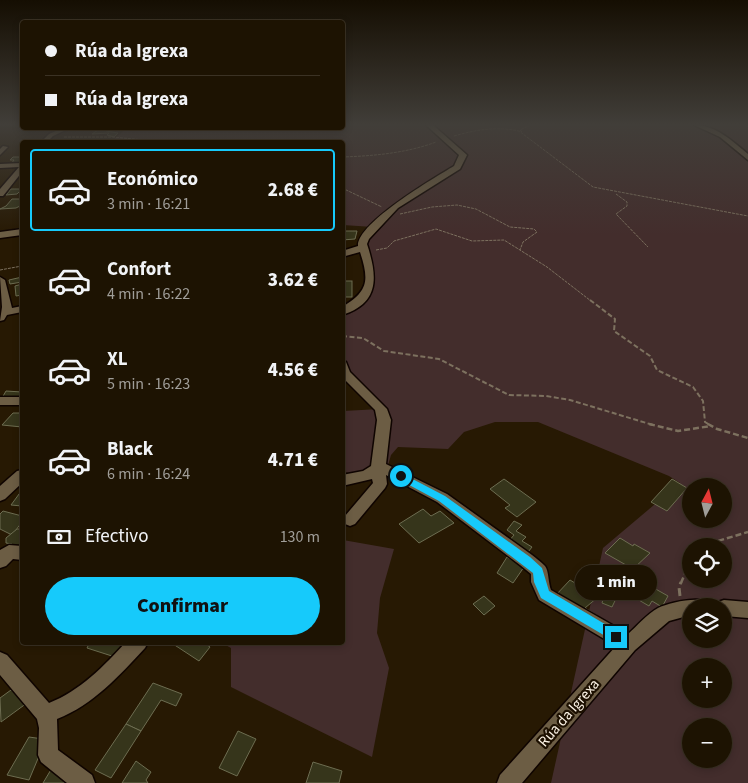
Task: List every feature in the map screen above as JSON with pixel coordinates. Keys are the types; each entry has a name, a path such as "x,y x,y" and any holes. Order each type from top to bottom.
{"street":[{"path":"345,310 362,299 366,293 371,270 368,256 362,244 365,238 390,211 457,167 459,162"},
{"path":"0,166 20,166"},
{"path":"0,194 20,169"},
{"path":"0,235 20,232"},
{"path":"345,253 363,248"},
{"path":"0,280 7,308 3,315"},
{"path":"3,315 20,310"},
{"path":"345,371 380,409 384,420 378,469 380,484 350,520"},
{"path":"0,401 20,402"},
{"path":"345,480 367,475 378,469 387,469 442,498 538,571 545,595 629,644"},
{"path":"0,495 20,477"},
{"path":"0,561 9,552 20,553"},
{"name":"Rúa da Igrexa","path":"508,783 629,644 664,614 682,609"},
{"path":"732,609 748,610"},
{"path":"46,714 62,709 90,691 135,645"},
{"path":"2,671 28,692 46,714 49,728 48,755 84,783"}],"path":[{"path":"558,162 593,187 688,203 748,216"},
{"path":"345,189 390,211 401,214 447,205 468,207 510,226 534,229 537,232 523,242 520,250"},
{"path":"614,192 627,202 626,206 616,214 631,229 633,236 648,247"},
{"path":"363,248 382,250 394,241 436,229 472,241 504,240 553,271 615,319 614,331 650,356 657,370 678,377 693,386 700,393 706,407 705,422 748,438"},
{"path":"0,270 20,266"},
{"path":"345,336 363,338 384,351 439,359 509,394 546,396 570,400 581,406 678,431 712,426"},
{"path":"728,538 748,532"},
{"path":"682,580 679,587 680,596 682,598"}],"shaded area":[{"path":"345,162 748,162 748,783 551,783 603,548 680,483 669,476 538,422 495,422 464,432 448,449 398,447 391,455 387,469 367,475 345,472 345,411 380,409 345,367 345,311 362,299 371,270 362,244 373,227 345,225"},
{"path":"345,540 394,549 380,598 377,633 389,668 372,757 231,687 231,648 226,645 345,645"}],"building":[{"path":"13,162 20,162 20,164 11,164"},
{"path":"11,189 20,190 17,194 6,195"},
{"path":"12,199 20,199 20,206 16,208 0,209 6,206"},
{"path":"345,231 357,231 355,239 345,240"},
{"path":"20,277 20,282 10,284 9,280"},
{"path":"345,281 352,281 352,297 345,297"},
{"path":"20,285 20,295 16,296 15,286"},
{"path":"6,391 20,392 20,398 2,398"},
{"path":"13,413 20,413 20,427 2,425"},
{"path":"504,479 536,502 517,517 505,508 510,505 490,489"},
{"path":"672,479 682,485 682,494 667,511 651,502"},
{"path":"20,493 20,506 11,505"},
{"path":"423,509 431,516 440,511 454,523 419,543 399,524"},
{"path":"3,511 20,515 20,525 12,535 0,529 0,514"},
{"path":"514,521 522,525 516,531 526,537 522,541 532,547 525,556 508,542 514,535 507,530"},
{"path":"17,529 20,529 20,550 8,549 12,544 6,543 6,538"},
{"path":"620,538 650,553 633,569 605,553"},
{"path":"507,557 524,567 513,583 497,573"},
{"path":"622,570 668,596 662,607 652,601 649,606 620,589 623,584 616,580"},
{"path":"605,574 623,584 612,607 602,603 606,590 598,582"},
{"path":"570,580 598,597 585,608 598,616 594,622 555,596"},
{"path":"484,596 495,606 484,615 473,604"},
{"path":"88,645 123,645 115,657 87,648"},
{"path":"175,645 207,645 210,647 199,661"},
{"path":"153,683 182,694 176,706 161,700 141,731 126,724"},
{"path":"11,690 27,703 1,722 0,698"},
{"path":"126,724 141,731 111,778 95,770"},
{"path":"238,731 256,739 237,776 219,768"},
{"path":"29,737 43,739 42,749 29,780 7,775"},
{"path":"136,761 151,772 146,780 148,783 122,783"},
{"path":"313,762 342,771 339,783 306,783"},
{"path":"52,768 67,777 64,783 43,783"}],"route":[{"path":"401,476 442,498 526,560 538,571 545,595 616,637"}]}
